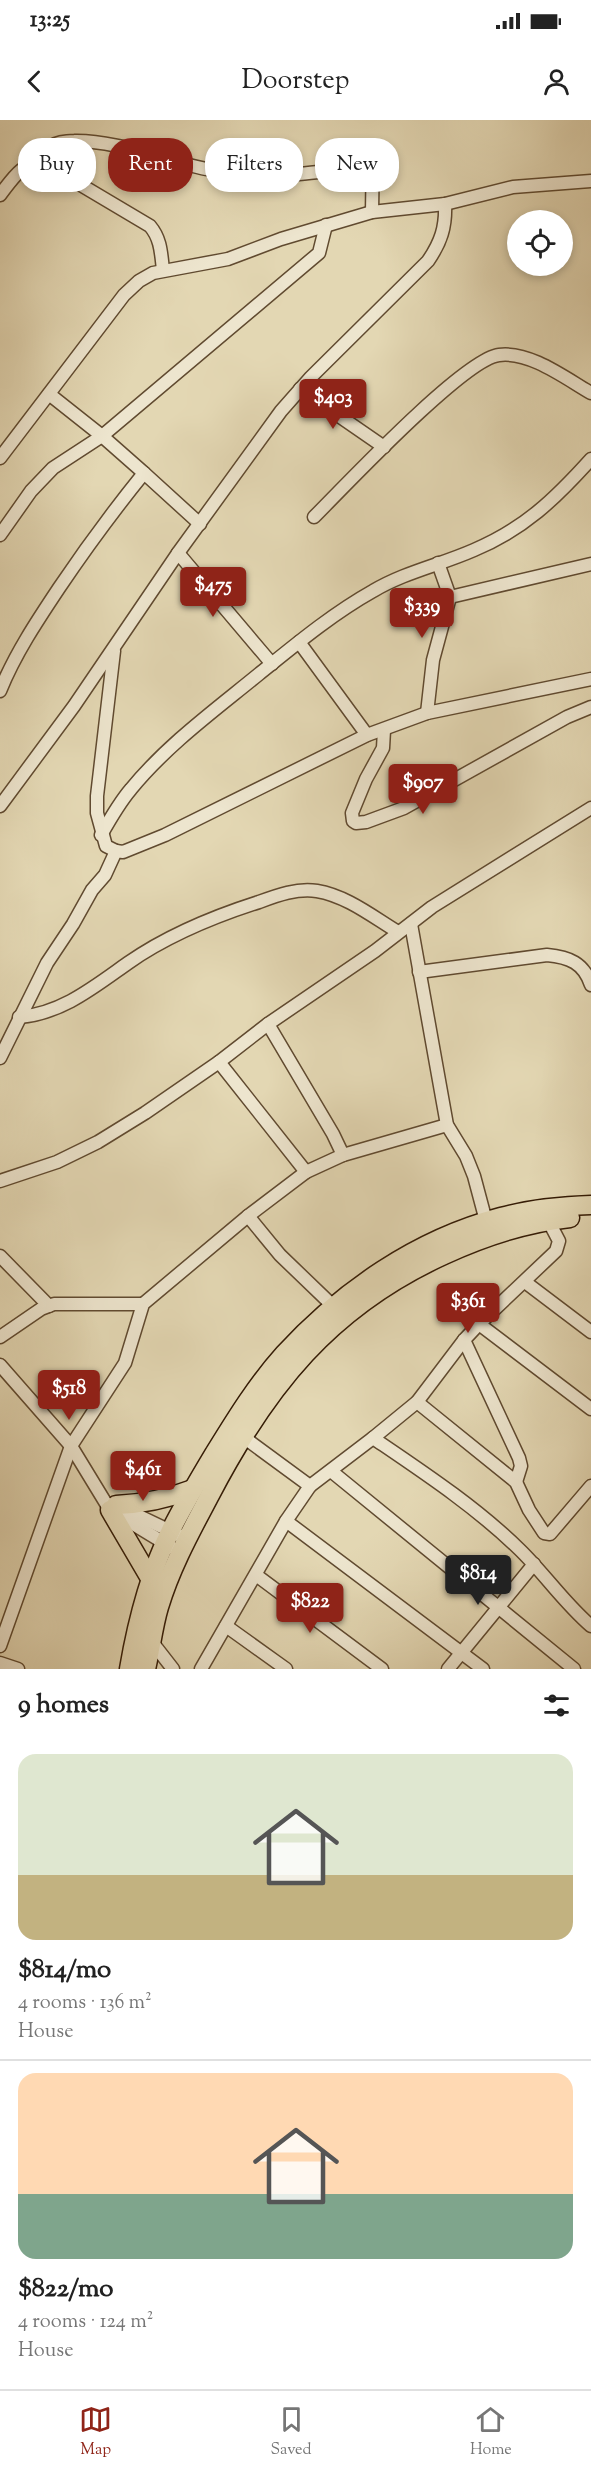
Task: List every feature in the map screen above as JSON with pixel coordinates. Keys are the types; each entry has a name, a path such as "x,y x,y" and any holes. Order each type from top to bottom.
{"main road":[{"path":"146,1669 158,1609 193,1489 238,1415 283,1355 333,1306 380,1271 437,1241 486,1221 537,1209 591,1204"},
{"path":"129,1669 151,1580 242,1437 288,1374 336,1323 361,1302 418,1267 486,1236 548,1220 591,1216"},
{"path":"151,1580 110,1505 151,1502 193,1489"}],"street":[{"path":"96,143 201,168 237,173 315,173"},
{"path":"0,195 18,174"},
{"path":"0,458 124,295 139,281 163,270 228,259 326,225 372,212 445,204 513,187 591,181"},
{"path":"94,192 150,226 157,234 160,244 163,270"},
{"path":"372,192 372,212"},
{"path":"0,806 6,786 114,649 178,553 268,429 300,389 428,261 439,244 443,232 446,220 445,204"},
{"path":"0,535 41,479 63,461 102,436 319,253 326,225"},
{"path":"314,517 384,447 466,373 484,360 498,355 516,356 534,362 591,393"},
{"path":"300,389 384,447"},
{"path":"49,394 102,436 200,524"},
{"path":"101,835 121,803 144,775 215,709 299,642 373,591 402,576 472,551 512,532 550,503 591,459"},
{"path":"0,691 18,653 39,618 103,524 144,473"},
{"path":"178,553 272,664"},
{"path":"427,713 433,660 450,597 438,563"},
{"path":"450,597 591,564"},
{"path":"299,642 368,735"},
{"path":"114,649 98,776 97,813 101,835 106,846 123,852 165,835 368,735 427,713 591,679"},
{"path":"384,730 383,748 366,779 352,813 356,823 366,822 404,808 567,717 591,707"},
{"path":"0,1181 57,1162 98,1142 219,1062 267,1024 365,957 432,907 591,808"},
{"path":"0,1058 18,1017 47,963 92,890 105,875 116,851"},
{"path":"18,1017 47,1012 74,1000 138,956 180,932 226,912 283,893 317,891 337,897 361,908 398,932"},
{"path":"411,924 447,1125 466,1156 486,1221"},
{"path":"419,972 547,955 563,956 575,961 583,968 591,985"},
{"path":"267,1024 333,1134 343,1155"},
{"path":"219,1062 306,1172"},
{"path":"0,1647 71,1446 125,1363 143,1304 248,1216 306,1172 343,1155 447,1125"},
{"path":"248,1216 280,1255 333,1306"},
{"path":"201,1669 286,1521 310,1486 417,1402 464,1340 552,1256 559,1241 548,1220"},
{"path":"0,1256 49,1306"},
{"path":"525,1282 591,1332"},
{"path":"0,1338 41,1309 49,1306 65,1303 143,1304"},
{"path":"479,1324 591,1409"},
{"path":"464,1340 519,1458 520,1466 516,1482"},
{"path":"0,1365 71,1446 110,1505 176,1541"},
{"path":"417,1402 516,1482 541,1531 547,1534 591,1486"},
{"path":"242,1437 310,1486"},
{"path":"373,1438 497,1529 534,1564 569,1605 591,1626"},
{"path":"331,1471 574,1669"},
{"path":"286,1521 483,1669"},
{"path":"448,1669 534,1564"},
{"path":"256,1575 382,1669"},
{"path":"226,1626 286,1669"},
{"path":"152,1642 173,1669"},
{"path":"0,1663 18,1669"}]}
